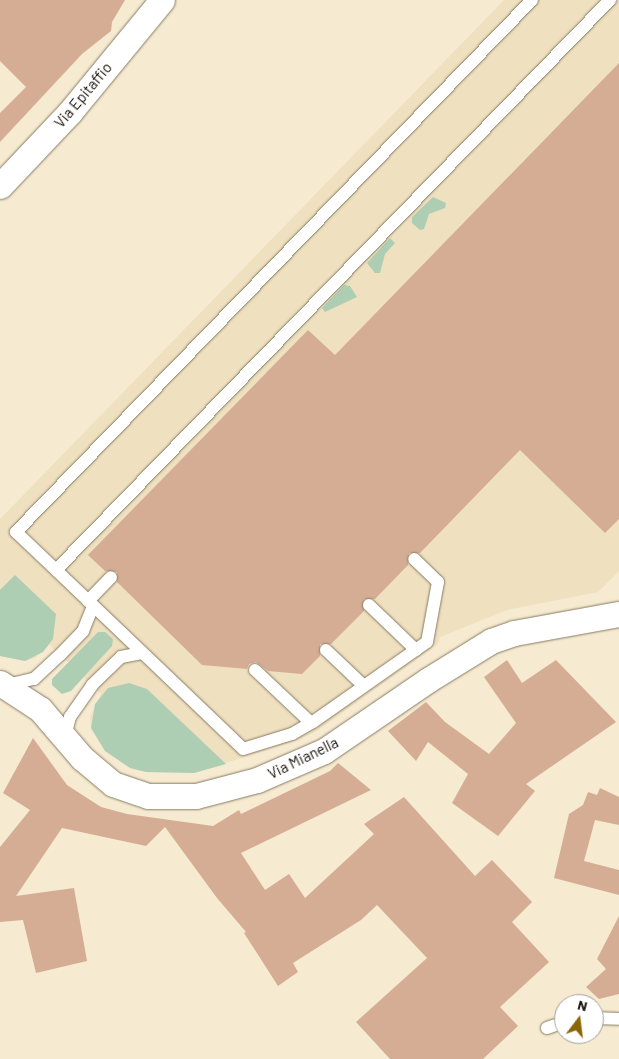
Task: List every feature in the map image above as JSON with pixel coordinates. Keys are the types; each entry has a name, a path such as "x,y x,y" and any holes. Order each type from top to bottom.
{"street":[{"name":"Via Epitaffio","path":"0,186 70,112 162,0"},
{"name":"Via Mianella","path":"2,684 40,709 97,773 130,792 169,798 232,788 324,751 428,680 491,641 514,633 619,614"}],"lane":[{"path":"414,559 438,582 427,642 311,723 292,734 243,749 16,532 532,0"},
{"path":"56,570 610,0"},
{"path":"2,684 34,679 82,631 91,604 111,577"},
{"path":"369,606 416,650"},
{"path":"326,650 364,686"},
{"path":"65,737 70,717 92,685 121,657 142,653"},
{"path":"255,670 311,723"},
{"path":"604,1018 619,1019"},
{"path":"546,1028 554,1025"}],"shaded area":[{"path":"504,0 619,0 619,571 598,592 507,610 440,637 438,644 318,730 298,740 194,773 146,772 130,768 105,751 91,728 90,717 101,694 49,644 35,658 25,661 0,656 0,519"}],"green space":[{"path":"433,197 446,203 445,208 429,214 424,229 420,230 412,223 412,217"},
{"path":"390,238 395,243 385,254 380,273 375,273 367,263"},
{"path":"344,285 350,286 357,297 325,312 322,308"},
{"path":"15,575 56,614 53,639 43,652 25,661 0,656 0,590"},
{"path":"98,632 105,632 113,639 112,646 71,691 62,694 52,685 52,679"},
{"path":"129,683 147,689 226,764 194,773 146,772 130,768 105,751 91,728 95,704 108,688"}],"building":[{"path":"0,0 125,0 112,22 111,31 82,54 0,142 0,113 26,87 0,61"},
{"path":"619,63 619,519 605,533 520,450 420,553 409,553 408,565 375,599 364,599 364,611 331,644 320,644 320,656 302,674 268,671 256,662 249,664 247,669 202,665 117,582 117,572 105,571 88,555 308,330 335,355"},
{"path":"507,660 522,683 556,660 616,722 526,784 535,791 498,836 452,803 468,774 428,742 416,761 388,731 426,702 445,722 489,754 516,723 484,677"},
{"path":"33,738 67,785 101,807 127,814 213,826 239,810 241,814 330,771 338,763 371,790 241,853 265,890 289,874 305,898 374,834 364,824 404,797 475,876 492,860 532,902 512,922 549,962 500,1007 518,1026 483,1059 390,1059 356,1022 427,958 377,905 361,920 293,963 298,972 278,986 244,933 246,932 217,898 165,827 146,846 62,828 16,896 74,888 87,961 36,973 23,920 0,922 0,847 30,810 3,793"},
{"path":"600,788 619,797 619,825 595,820 584,861 619,870 619,895 554,878 569,814 583,805 588,792 597,795"},
{"path":"619,916 619,994 604,998 604,994 594,994 586,987 606,969 597,959"}]}
